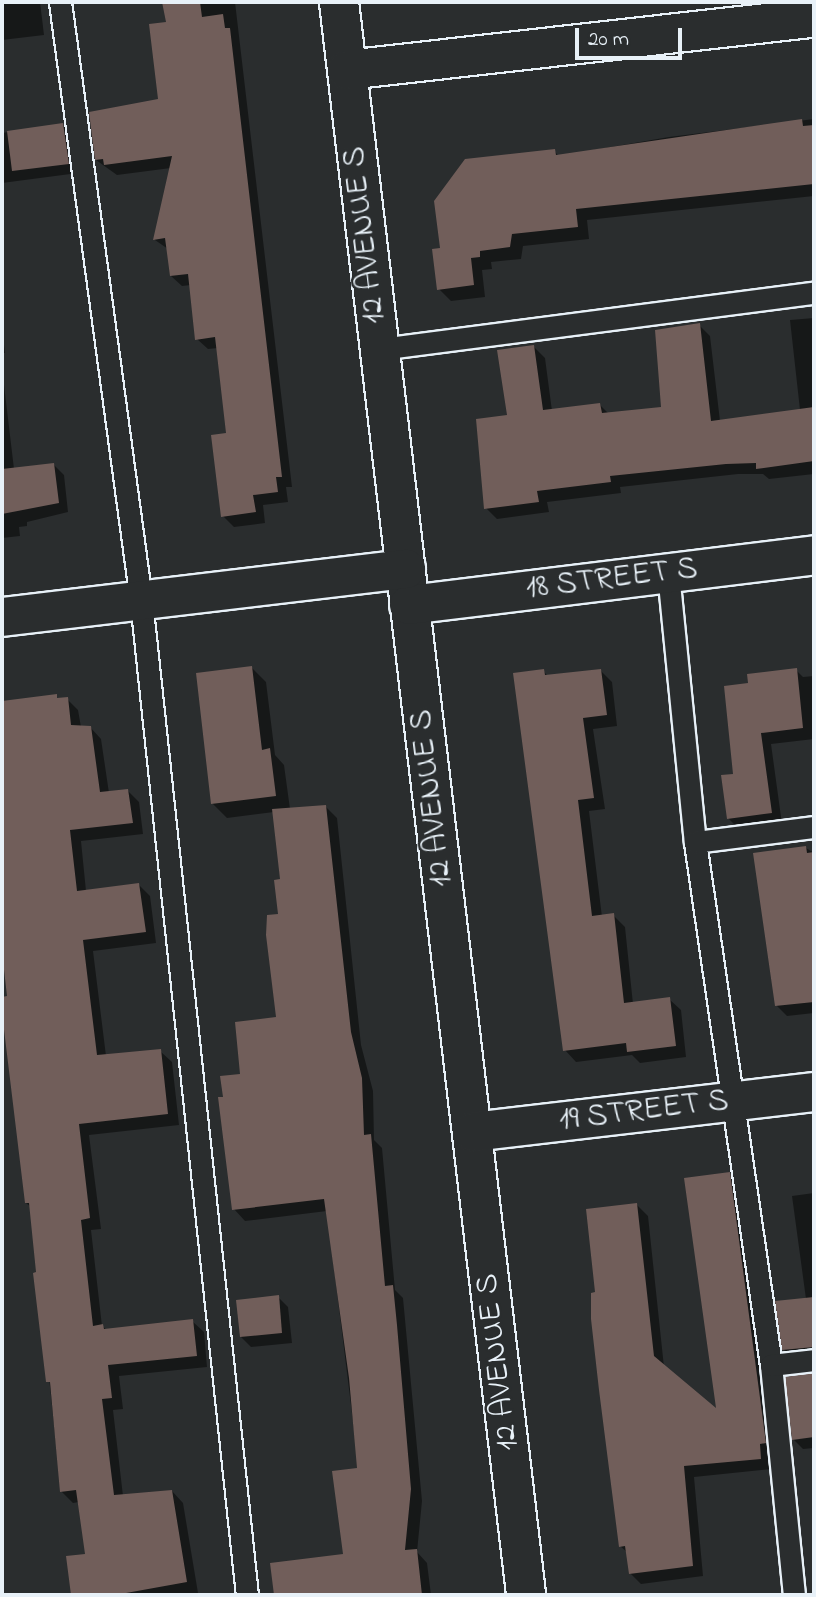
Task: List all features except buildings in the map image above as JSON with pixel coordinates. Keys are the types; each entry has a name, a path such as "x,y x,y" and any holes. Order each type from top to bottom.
{"street":[{"name":"12 AVENUE S","path":"338,2 526,1595"},
{"path":"347,70 814,18"},
{"name":"18 STREET S","path":"2,617 141,600 668,573 814,555"},
{"name":"19 STREET S","path":"473,1132 814,1092"}],"lane":[{"path":"60,2 141,600 247,1595"},
{"path":"380,349 814,293"},
{"path":"668,573 695,842 730,1102 771,1365 794,1595"},
{"path":"695,842 814,827"},
{"path":"771,1365 814,1360"}]}
